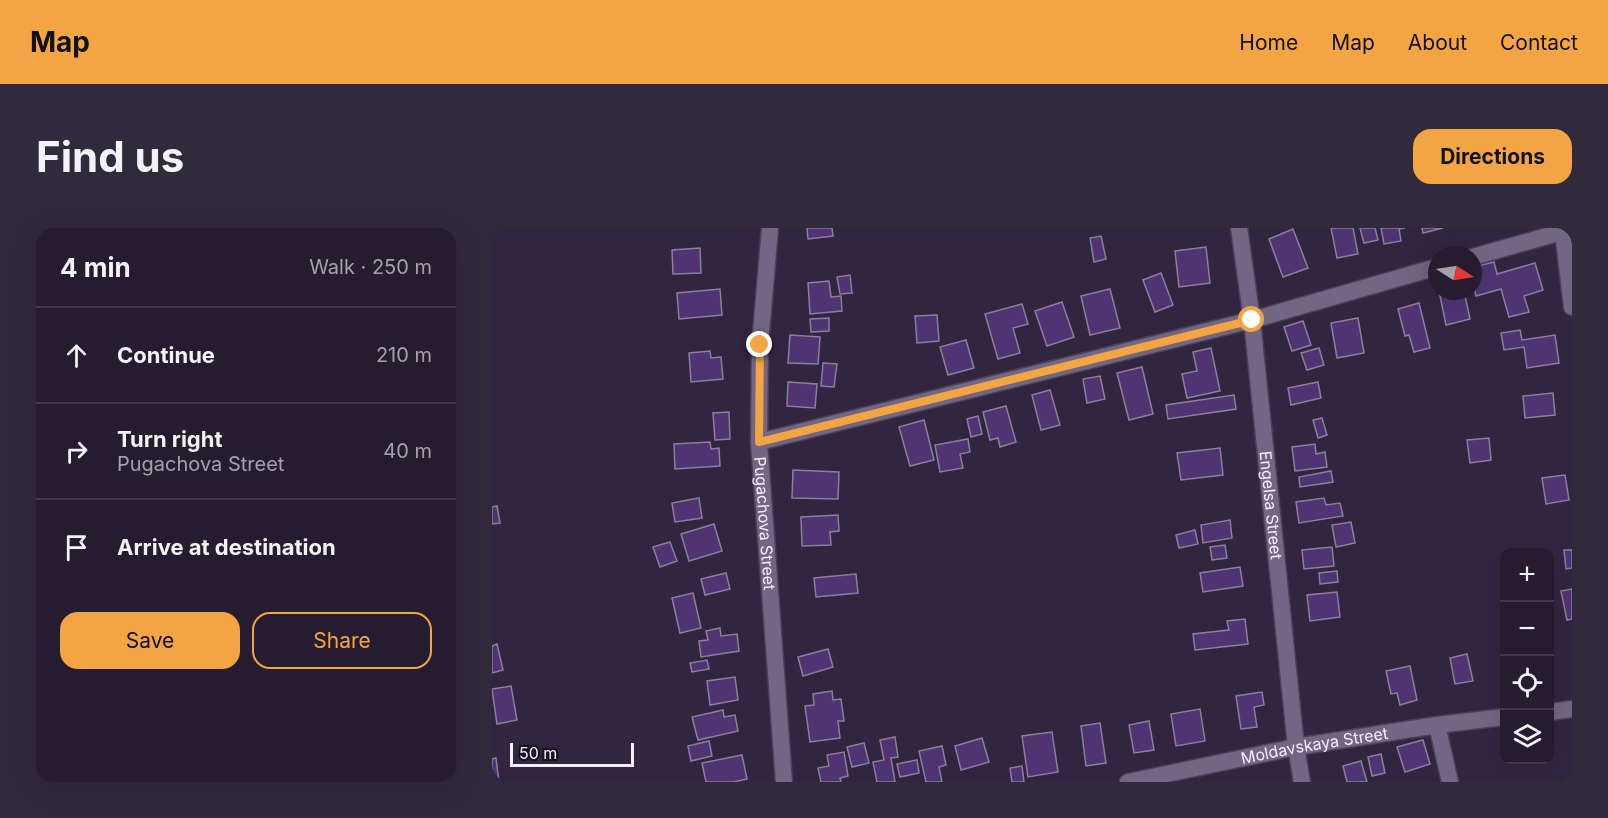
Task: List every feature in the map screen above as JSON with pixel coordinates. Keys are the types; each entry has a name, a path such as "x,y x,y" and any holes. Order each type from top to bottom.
{"street":[{"name":"Pugachova Street","path":"770,228 760,345 759,442 784,782"},
{"name":"Engelsa Street","path":"1239,228 1252,320 1296,747 1302,782"},
{"path":"1482,254 1567,230 1572,307"},
{"path":"759,442 1252,320 1428,270"},
{"path":"1554,712 1572,710"},
{"name":"Moldavskaya Street","path":"1128,782 1296,747 1500,717"},
{"path":"1437,725 1450,782"}],"building":[{"path":"807,228 832,228 833,236 808,239"},
{"path":"1331,228 1353,228 1358,254 1337,258"},
{"path":"1360,228 1375,228 1378,240 1364,243"},
{"path":"1381,228 1405,228 1399,229 1401,241 1384,244"},
{"path":"1422,228 1443,228 1423,233"},
{"path":"1293,229 1308,268 1283,277 1269,239"},
{"path":"1101,236 1106,259 1094,262 1090,238"},
{"path":"1206,247 1210,283 1179,287 1175,251"},
{"path":"700,248 701,273 673,274 672,250"},
{"path":"1494,262 1497,274 1535,263 1543,290 1524,296 1529,312 1509,317 1501,289 1482,294 1482,265"},
{"path":"1161,273 1173,305 1155,312 1143,280"},
{"path":"850,275 852,293 840,294 837,277"},
{"path":"829,281 831,297 841,296 842,311 810,314 808,283"},
{"path":"720,289 722,315 679,319 677,293"},
{"path":"1110,289 1120,328 1090,335 1081,296"},
{"path":"1441,300 1466,300 1470,319 1446,325"},
{"path":"1062,302 1074,337 1047,346 1035,311"},
{"path":"1419,303 1430,348 1414,352 1409,335 1405,336 1398,309"},
{"path":"1022,304 1028,324 1013,328 1020,353 998,359 985,314"},
{"path":"937,315 939,341 917,343 915,316"},
{"path":"829,318 829,331 811,332 810,319"},
{"path":"1358,318 1364,353 1337,358 1331,323"},
{"path":"1303,321 1311,345 1292,351 1284,327"},
{"path":"1520,330 1522,340 1555,335 1559,363 1527,368 1524,347 1504,350 1501,333"},
{"path":"790,335 820,337 818,364 788,363"},
{"path":"966,340 974,368 948,375 940,347"},
{"path":"1211,348 1220,391 1187,398 1182,374 1197,371 1193,352"},
{"path":"1319,348 1324,365 1307,370 1301,353"},
{"path":"710,351 711,358 721,357 723,379 691,382 689,353"},
{"path":"823,363 837,364 834,387 821,386"},
{"path":"1142,367 1153,414 1129,420 1117,373"},
{"path":"1100,376 1105,399 1087,403 1083,379"},
{"path":"788,382 817,384 815,408 787,406"},
{"path":"1318,382 1321,398 1291,405 1288,388"},
{"path":"1050,390 1060,425 1041,430 1032,395"},
{"path":"1553,393 1555,415 1525,418 1523,396"},
{"path":"1234,395 1236,409 1168,419 1166,405"},
{"path":"1006,406 1016,442 1000,447 998,438 990,440 983,412"},
{"path":"729,412 730,439 715,440 713,413"},
{"path":"978,416 982,434 971,437 967,419"},
{"path":"1322,418 1327,435 1318,438 1313,420"},
{"path":"924,420 934,460 910,466 899,427"},
{"path":"1489,438 1491,460 1470,463 1467,440"},
{"path":"968,439 970,452 960,454 963,468 940,472 935,445"},
{"path":"710,442 711,449 719,448 720,466 675,469 674,444"},
{"path":"1315,444 1316,454 1325,452 1327,467 1295,471 1292,447"},
{"path":"1220,448 1223,475 1181,480 1177,453"},
{"path":"793,470 839,472 838,499 792,498"},
{"path":"1331,471 1333,482 1300,487 1299,477"},
{"path":"1565,475 1569,500 1546,504 1542,478"},
{"path":"699,498 702,518 675,522 672,503"},
{"path":"1324,498 1326,505 1340,503 1343,516 1299,523 1296,502"},
{"path":"497,506 500,523 492,524 492,507"},
{"path":"838,515 839,531 830,532 831,545 802,546 801,517"},
{"path":"1230,520 1232,538 1203,543 1201,525"},
{"path":"1351,522 1355,543 1336,547 1332,525"},
{"path":"714,524 722,551 689,561 681,534"},
{"path":"1195,530 1198,544 1179,548 1176,535"},
{"path":"670,542 677,561 660,567 653,547"},
{"path":"1225,545 1227,558 1212,560 1210,547"},
{"path":"1332,547 1334,566 1304,569 1302,550"},
{"path":"1564,550 1572,550 1572,568 1566,569"},
{"path":"1240,567 1243,586 1203,592 1200,573"},
{"path":"1337,571 1338,582 1320,584 1319,573"},
{"path":"726,573 730,589 705,595 701,579"},
{"path":"856,574 858,593 816,597 814,578"},
{"path":"1572,589 1572,619 1567,620 1561,591"},
{"path":"1337,592 1340,617 1310,621 1307,595"},
{"path":"693,593 701,628 680,633 672,598"},
{"path":"1245,619 1248,644 1195,650 1193,634 1229,630 1227,621"},
{"path":"720,628 721,636 737,634 739,651 701,657 699,641 708,640 706,631"},
{"path":"497,644 503,670 492,673 492,646"},
{"path":"828,649 833,667 803,676 798,657"},
{"path":"1467,654 1473,681 1455,684 1450,658"},
{"path":"707,660 709,669 692,672 690,663"},
{"path":"1410,666 1417,700 1400,705 1397,693 1391,694 1386,671"},
{"path":"735,677 738,700 710,705 707,681"},
{"path":"511,686 517,720 497,724 492,689"},
{"path":"832,691 833,700 841,699 844,721 838,721 840,738 810,742 805,706 814,705 813,694"},
{"path":"1262,692 1264,705 1254,707 1257,727 1241,729 1236,696"},
{"path":"1200,709 1205,741 1176,746 1171,714"},
{"path":"723,710 724,717 735,715 738,731 698,740 692,717"},
{"path":"1149,721 1154,750 1134,753 1129,725"},
{"path":"1100,723 1106,763 1086,766 1081,726"},
{"path":"1052,732 1058,772 1028,777 1022,736"},
{"path":"895,737 898,757 891,758 895,782 877,782 873,762 884,760 880,740"},
{"path":"982,738 989,762 961,770 955,746"},
{"path":"1423,740 1430,764 1405,772 1397,747"},
{"path":"709,741 712,756 691,761 688,746"},
{"path":"864,743 869,763 852,767 847,747"},
{"path":"942,746 946,765 939,767 942,782 926,782 919,751"},
{"path":"844,752 848,776 840,778 841,782 821,782 818,768 829,766 827,755"},
{"path":"1381,754 1385,773 1372,776 1368,757"},
{"path":"742,755 747,779 734,782 706,782 702,763"},
{"path":"496,758 499,782 492,782 492,759"},
{"path":"917,760 919,773 900,777 897,764"},
{"path":"1361,761 1367,782 1347,782 1343,766"},
{"path":"1022,766 1024,782 1012,782 1010,768"}],"route":[{"path":"760,345 759,442 1252,320"}]}
